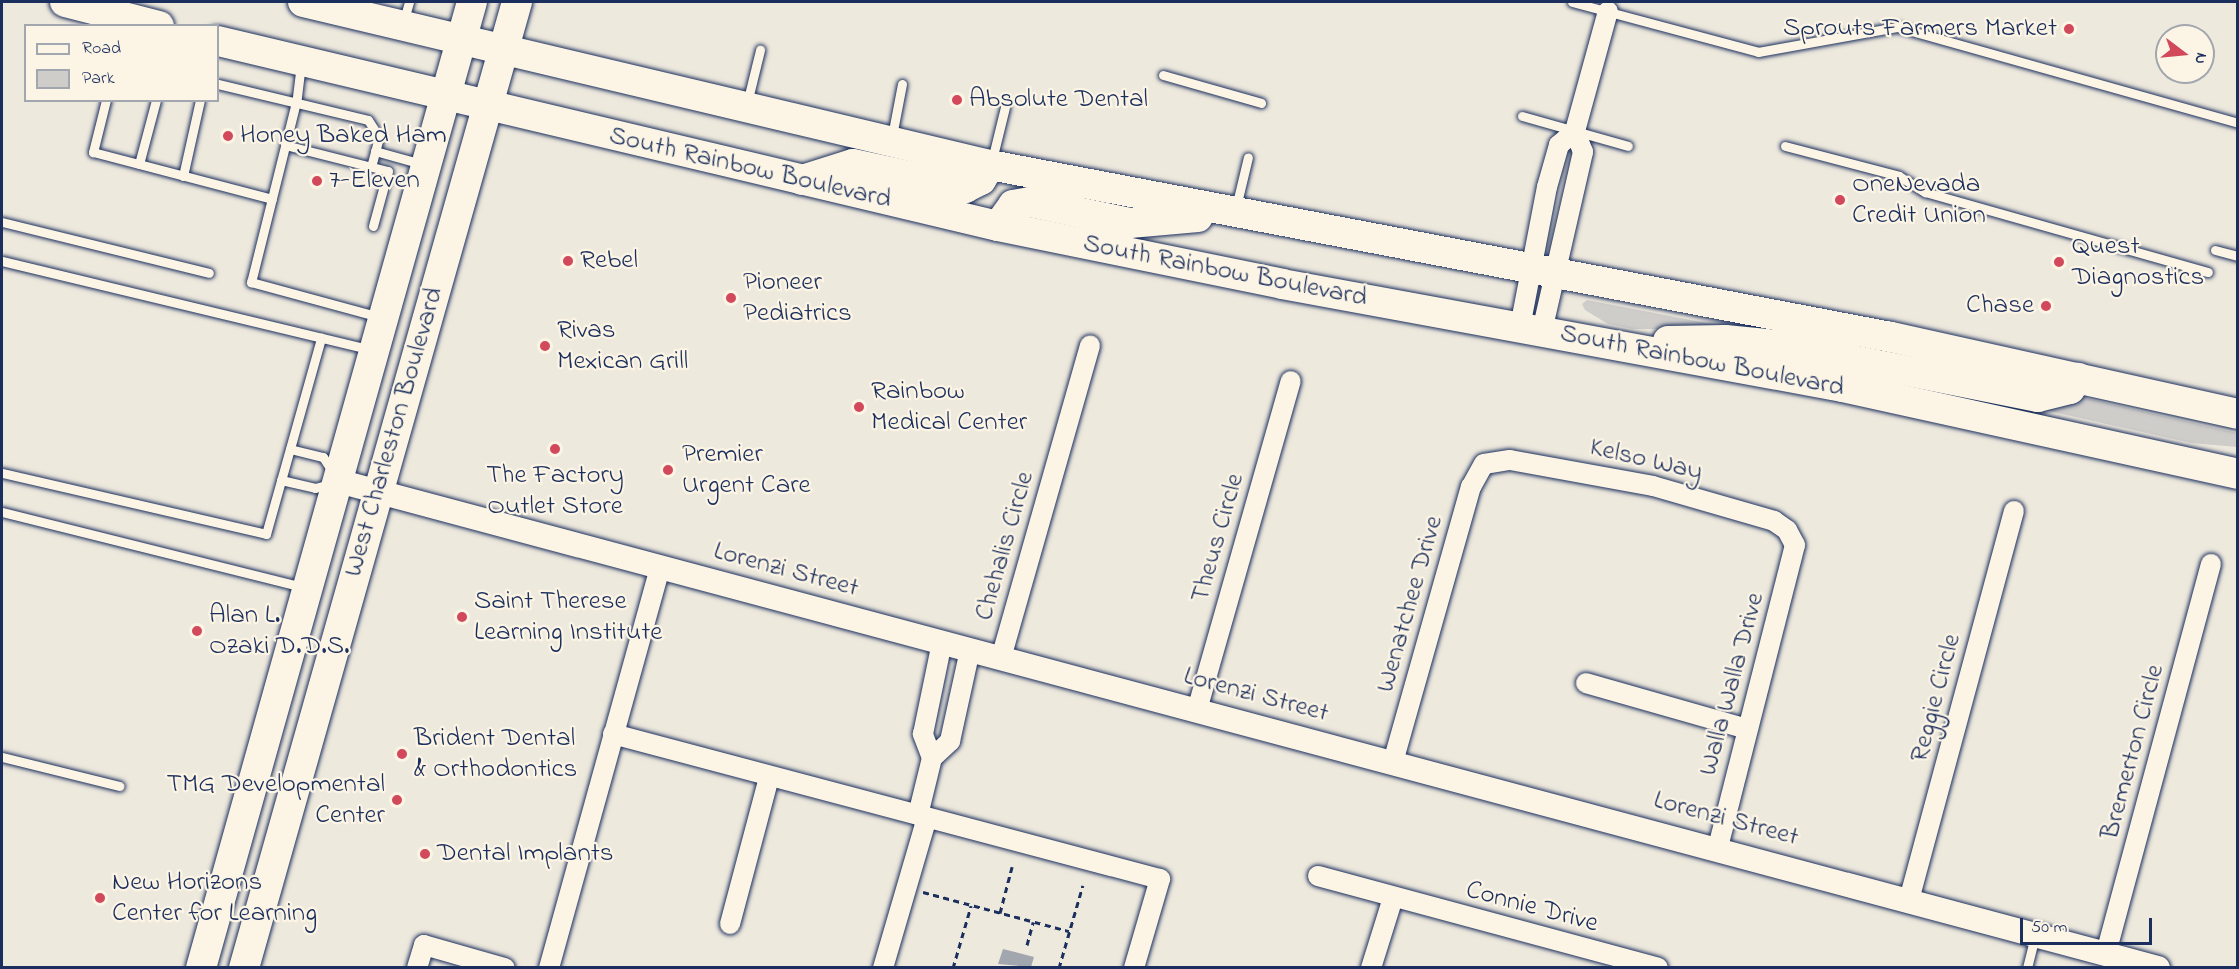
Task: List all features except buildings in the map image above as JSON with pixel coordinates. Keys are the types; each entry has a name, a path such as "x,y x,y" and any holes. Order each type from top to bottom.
{"main road":[{"path":"65,2 132,22"},
{"path":"303,2 406,14 461,40 990,165 1234,215 1541,271 2078,378 2238,414"},
{"name":"West Charleston Boulevard","path":"201,968 471,2"},
{"name":"West Charleston Boulevard","path":"244,968 517,2"},
{"name":"South Rainbow Boulevard","path":"219,41 799,180 998,225 1282,284 1531,328 1980,415 2238,474"},
{"path":"799,180 853,164 964,188 981,180 990,165"},
{"path":"998,225 1013,205 1030,202 1130,223 1234,215"},
{"path":"1608,343 1725,340 1778,345 2038,398 2070,389 2078,378"}],"street":[{"path":"1531,328 1541,271 1583,152 1575,131 1608,11"},
{"name":"Chehalis Circle","path":"1001,658 1090,345"},
{"name":"Theus Circle","path":"1197,710 1291,381"},
{"name":"Kelso Way","path":"1484,464 1497,459 1510,460 1653,486 1774,521 1791,534"},
{"name":"Wenatchee Drive","path":"1393,762 1471,487 1484,464"},
{"name":"Lorenzi Street","path":"338,481 1718,848 2158,968"},
{"name":"Reggie Circle","path":"1909,900 2014,511"},
{"name":"Walla Walla Drive","path":"1718,848 1794,553 1791,534"},
{"name":"Bremerton Circle","path":"2106,953 2211,564"},
{"path":"549,968 660,567"},
{"path":"883,968 922,816 932,758 923,734 942,642"},
{"path":"932,758 950,741 970,650"},
{"path":"1586,683 1748,729"},
{"path":"613,734 1160,879 1134,968"},
{"path":"730,924 769,777"},
{"name":"Connie Drive","path":"1318,876 1598,960 1658,968"},
{"path":"1371,968 1393,898"},
{"path":"417,968 424,945 505,968"}],"lane":[{"path":"1572,2 1758,52 1897,27 2238,123"},
{"path":"745,108 760,50"},
{"path":"301,61 296,102 251,282 382,317"},
{"path":"1163,75 1261,103"},
{"path":"219,84 368,120 379,137 371,166"},
{"path":"891,142 903,84"},
{"path":"106,102 93,152 272,199"},
{"path":"140,164 156,102"},
{"path":"183,176 200,102"},
{"path":"990,165 1005,107"},
{"path":"1522,116 1628,146"},
{"path":"285,145 388,171 373,226"},
{"path":"1785,146 1899,176 1925,192 2208,272"},
{"path":"375,151 425,165"},
{"path":"1234,215 1248,157"},
{"path":"2,222 209,273"},
{"path":"2215,250 2238,256"},
{"path":"2,261 374,351"},
{"path":"2,473 266,534 321,338"},
{"path":"281,480 315,488 338,481 323,457 290,449"},
{"path":"2,512 308,588"},
{"path":"2,757 119,786"},
{"path":"2027,968 2036,934"}],"path":[{"path":"1000,913 1012,867"},
{"path":"1059,968 1083,885"},
{"path":"932,895 1069,931"},
{"path":"953,968 971,905"},
{"path":"1027,945 1033,922"}],"green space":[{"path":"1587,300 2026,385 1718,329 1633,329 1608,324 1585,310 1582,304"},
{"path":"2076,396 2237,433 2237,447 2191,443 1995,399"}],"shaded area":[{"path":"1003,949 1034,957 1031,967 998,964"}],"place":[{"name":"Sprouts Farmers Market","path":"2069,29"},
{"name":"Absolute Dental","path":"957,100"},
{"name":"Honey Baked Ham","path":"228,136"},
{"name":"7-Eleven","path":"317,181"},
{"name":"OneNevada Credit Union","path":"1840,200"},
{"name":"Rebel","path":"568,261"},
{"name":"Quest Diagnostics","path":"2059,262"},
{"name":"Pioneer Pediatrics","path":"731,298"},
{"name":"Chase","path":"2046,306"},
{"name":"Rivas Mexican Grill","path":"545,346"},
{"name":"Rainbow Medical Center","path":"859,407"},
{"name":"The Factory Outlet Store","path":"555,449"},
{"name":"Premier Urgent Care","path":"668,470"},
{"name":"Saint Therese Learning Institute","path":"462,617"},
{"name":"Alan L. Ozaki D.D.S.","path":"197,631"},
{"name":"Brident Dental & Orthodontics","path":"402,754"},
{"name":"TMG Developmental Center","path":"397,800"},
{"name":"Dental Implants","path":"425,854"},
{"name":"New Horizons Center for Learning","path":"100,898"}]}
